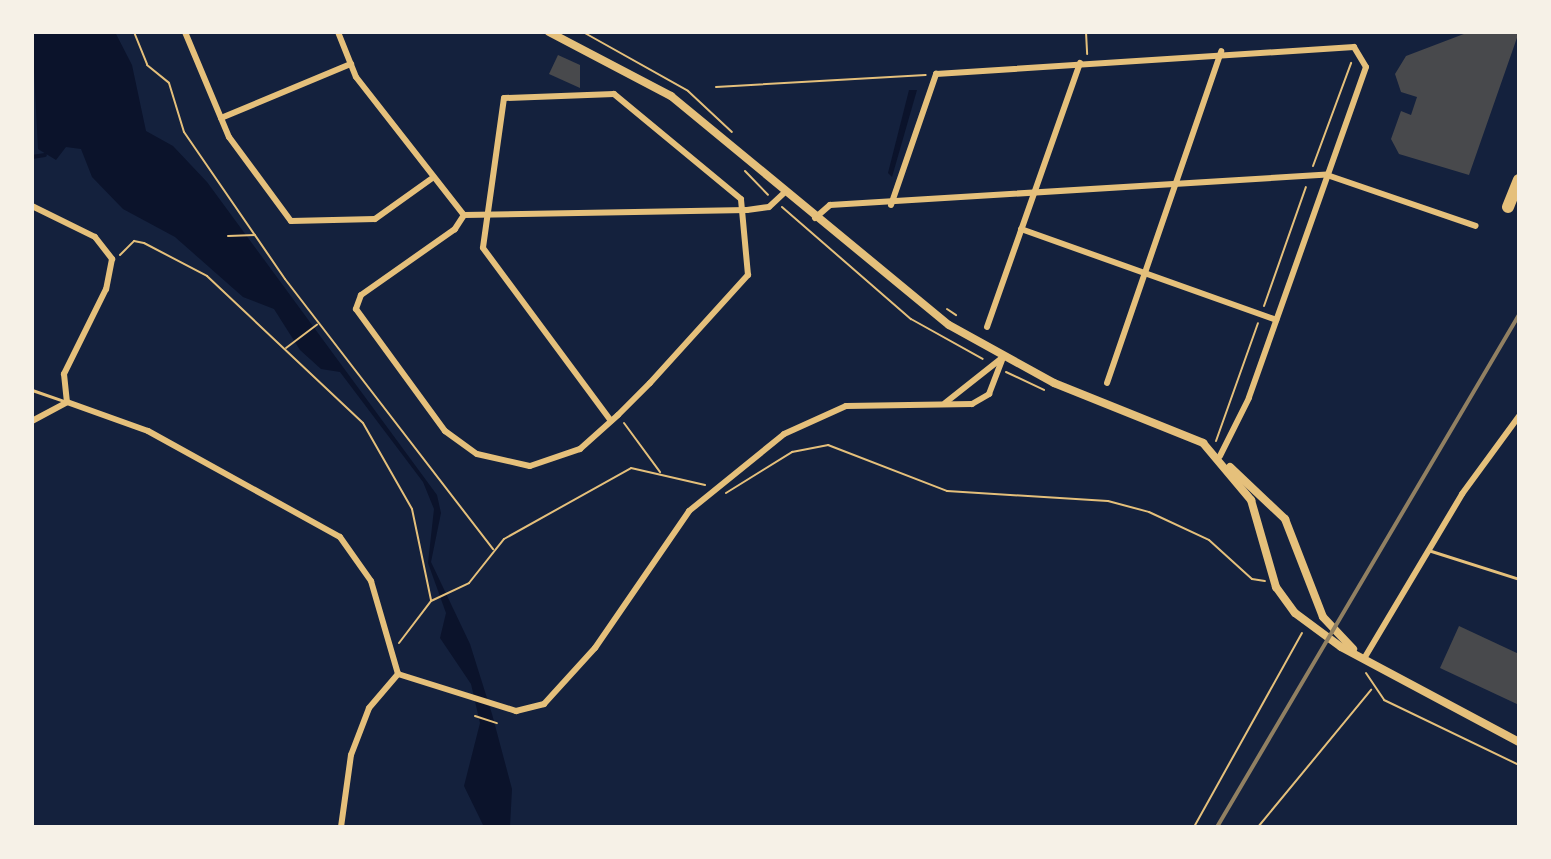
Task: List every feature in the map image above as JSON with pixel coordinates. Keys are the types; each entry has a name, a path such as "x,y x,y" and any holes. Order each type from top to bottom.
{"highway":[{"path":"1508,207 1519,180"}],"street":[{"path":"185,32 221,118 296,222 375,219 431,179"},
{"path":"338,32 351,64 431,179 464,215 747,210 775,202 784,193"},
{"path":"549,32 652,82 930,311 1003,357 1216,453 1285,519 1321,612 1359,654"},
{"path":"891,205 936,74 1325,44 1354,47 1366,67 1276,320 1216,453"},
{"path":"1107,383 1178,184 1221,51"},
{"path":"987,327 1031,198 1084,63"},
{"path":"221,118 351,64"},
{"path":"464,215 455,229 361,295 358,314 445,431 477,454 508,464 548,463 580,449 618,415 748,275 747,210 614,94 504,98 482,217 487,257 611,421"},
{"path":"815,218 830,205 1031,198 1178,184 1327,175 1476,226"},
{"path":"32,206 95,237 112,259 106,289 64,374 67,402"},
{"path":"1021,229 1276,320"},
{"path":"945,403 1003,357"},
{"path":"398,674 492,704 531,710 559,690 689,511 784,434 831,408 981,400 1003,357"},
{"path":"32,421 67,402 148,431 340,537 371,581 398,674"},
{"path":"1359,654 1519,416"},
{"path":"1229,467 1257,513 1276,587 1308,628 1519,742"},
{"path":"341,827 351,755 369,708 398,674"}],"lane":[{"path":"32,390 67,402"},
{"path":"1428,550 1519,579"}],"path":[{"path":"134,32 147,65 169,83 184,132 358,373 494,550"},
{"path":"583,32 688,91 734,134"},
{"path":"1084,63 1086,32"},
{"path":"1216,453 1348,67 1362,56"},
{"path":"716,87 936,74"},
{"path":"775,202 940,339"},
{"path":"228,236 256,235"},
{"path":"134,241 207,276 363,423 412,509 431,601"},
{"path":"286,348 317,325"},
{"path":"618,415 662,474"},
{"path":"391,646 409,635 431,601 469,583 494,550 631,468 729,493 792,452 828,445 947,491 1108,501 1149,512 1209,540 1252,579 1266,581 1264,576"},
{"path":"1194,827 1308,628"},
{"path":"1369,679 1374,689 1519,765"},
{"path":"1258,827 1374,689"},
{"path":"475,716 497,723"}],"water":[{"path":"32,32 115,32 132,65 146,131 173,146 207,182 437,495 441,513 431,562 470,644 492,714 512,789 510,827 484,827 464,786 480,723 471,684 440,638 446,613 428,563 434,509 423,482 340,372 321,369 300,350 274,309 243,297 175,237 123,209 92,177 81,149 66,147 56,160 38,149"},
{"path":"909,90 917,90 892,177 888,173"}],"building":[{"path":"1469,32 1519,32 1469,175 1399,154 1391,139 1401,111 1411,115 1417,97 1401,92 1395,74 1406,56"},
{"path":"558,55 580,65 580,88 549,74"},
{"path":"1459,626 1519,654 1519,705 1440,668"}],"waterway":[{"path":"32,157 45,155"}],"railway":[{"path":"1217,827 1519,315"}]}
